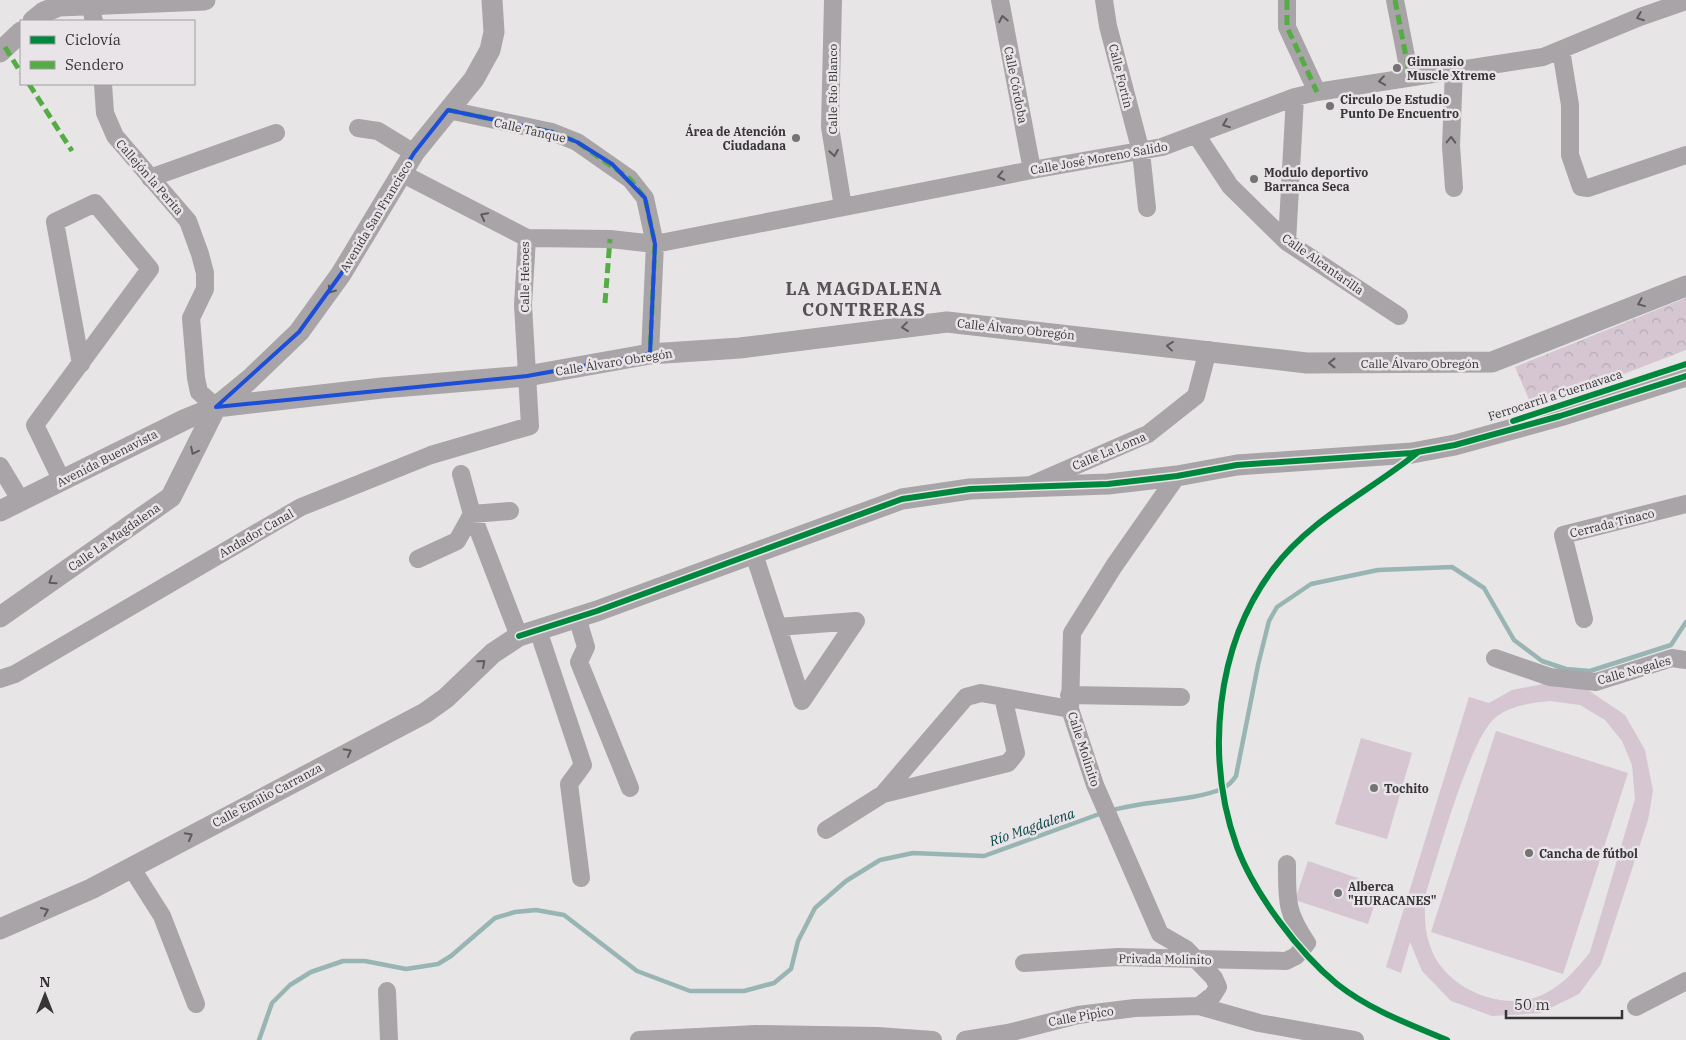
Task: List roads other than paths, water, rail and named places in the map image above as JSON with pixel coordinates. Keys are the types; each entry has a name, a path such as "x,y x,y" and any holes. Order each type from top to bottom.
{"street":[{"path":"34,20 44,12 59,6 91,9 205,0"},
{"name":"Avenida San Francisco","path":"216,408 249,380 299,332 341,274 414,153 474,79 490,50 494,32 492,0"},
{"name":"Calle Río Blanco","path":"832,0 830,127 843,208"},
{"name":"Calle Córdoba","path":"1000,0 1032,170"},
{"name":"Calle Fortín","path":"1104,0 1108,26 1141,152 1148,208"},
{"path":"1287,0 1287,27 1317,92"},
{"path":"1395,0 1410,77"},
{"name":"Calle José Moreno Salido","path":"527,238 610,239 655,244 1032,170 1141,152 1173,145 1295,98 1317,92 1543,57 1686,1"},
{"path":"0,52 20,33"},
{"path":"1561,50 1570,106 1570,155 1581,187 1588,188 1686,155"},
{"path":"1454,70 1451,146 1454,188"},
{"name":"Callejón la Perita","path":"103,85 105,113 115,136 188,221 200,254 205,274 205,289 191,318 196,378 199,392 216,408"},
{"path":"1287,242 1295,98"},
{"name":"Calle Tanque","path":"448,110 552,132 578,142 630,179 646,198 655,244 650,354"},
{"path":"358,128 378,131 414,153"},
{"path":"150,178 276,132"},
{"name":"Calle Alcantarilla","path":"1197,136 1230,186 1287,242 1400,316"},
{"name":"Calle Héroes","path":"401,174 527,238 523,305 530,426"},
{"path":"62,481 35,425 81,364 150,269 95,203 55,222 81,364"},
{"name":"Calle Álvaro Obregón","path":"216,408 382,388 527,376 650,354 740,348 947,322 1208,350 1307,363 1492,362 1686,286"},
{"name":"Calle La Loma","path":"1026,488 1148,434 1196,396 1208,350"},
{"name":"Calle Emilio Carranza","path":"0,930 91,889 425,713 446,698 493,653 528,633 754,554 902,499 970,489 1108,484 1177,476 1237,465 1412,453 1456,445 1560,416 1686,376"},
{"name":"Avenida Buenavista","path":"0,511 186,418 216,408"},
{"name":"Calle La Magdalena","path":"0,617 171,497 216,408"},
{"name":"Andador Canal","path":"0,679 23,670 301,507 431,455 530,426"},
{"path":"0,466 21,501"},
{"path":"460,474 472,514 528,633 583,765 569,784 581,878"},
{"name":"Calle Molinito","path":"1177,476 1114,566 1072,633 1070,702 1095,785 1160,934 1186,948 1214,978 1218,987 1213,995 1199,1006"},
{"name":"Cerrada Tinaco","path":"1584,619 1563,535 1686,504"},
{"path":"472,514 510,511"},
{"path":"418,559 457,541 472,514"},
{"path":"754,554 802,701 856,621 778,627"},
{"path":"578,617 586,647 579,662 630,788"},
{"name":"Calle Nogales","path":"1495,658 1550,677 1596,682 1672,658 1686,660"},
{"path":"826,830 883,794 966,697 981,693 1003,697 1070,702 1181,697"},
{"path":"883,794 1008,763 1016,753 1003,697"},
{"name":"Privada Molinito","path":"1024,963 1118,957 1286,961 1302,950 1307,943 1294,924 1287,903 1287,864"},
{"path":"131,867 162,916 196,1004"},
{"path":"1636,1007 1686,981"},
{"path":"387,991 389,1040"},
{"name":"Calle Pipico","path":"965,1040 1008,1033 1078,1014 1136,1008 1199,1006 1260,1032 1355,1040"},
{"path":"639,1040 756,1034 877,1036 933,1040"}],"waterway":[{"name":"Río Magdalena","path":"1110,811 1209,793 1222,789 1231,782 1236,776 1258,665 1269,621 1277,607 1311,584 1378,570 1452,567 1484,588 1514,640 1542,661 1566,669 1590,671 1671,645 1686,622"},
{"name":"Río Magdalena","path":"259,1040 272,1003 290,985 311,972 343,961 365,961 406,969 438,964 451,956 495,918 515,912 536,910 564,915 637,971 690,991 744,991 774,983 791,969 798,941 815,908 846,881 880,860 913,853 984,856 1102,813"}],"place":[{"name":"Gimnasio Muscle Xtreme","path":"1397,68"},
{"name":"Circulo De Estudio Punto De Encuentro","path":"1330,106"},
{"name":"Área de Atención Ciudadana","path":"796,138"},
{"name":"Modulo deportivo Barranca Seca","path":"1254,179"},
{"name":"Tochito","path":"1374,788"},
{"name":"Cancha de fútbol","path":"1529,853"},
{"name":"Alberca \"HURACANES\"","path":"1338,893"}],"district":[{"name":"LA MAGDALENA CONTRERAS","path":"864,298"}]}
